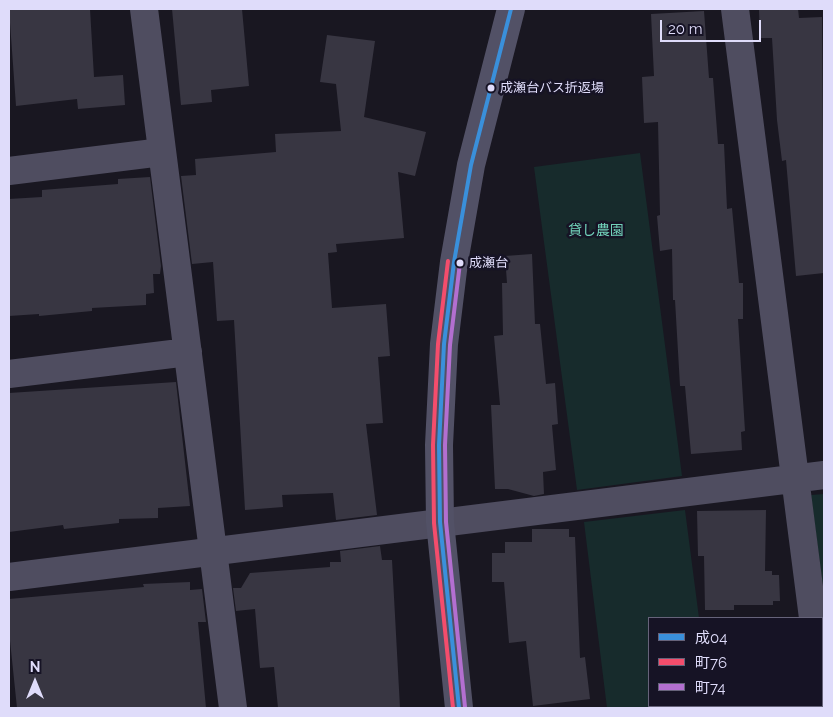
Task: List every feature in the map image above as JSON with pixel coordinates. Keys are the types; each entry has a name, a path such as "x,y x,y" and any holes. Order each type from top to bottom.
{"street":[{"path":"144,9 233,708"},
{"path":"459,708 440,522 439,445 442,373 454,262 471,165 511,9"},
{"path":"735,9 813,617"},
{"path":"9,171 162,152"},
{"path":"9,374 188,352"},
{"path":"9,577 824,475"}],"green space":[{"name":"貸し農園","path":"640,153 682,476 577,490 534,167"},
{"path":"824,494 824,596 811,495"},
{"path":"685,510 699,617 648,617 648,707 710,708 607,708 584,522"}],"building":[{"path":"9,9 90,9 94,77 123,75 125,105 78,109 77,99 16,106"},
{"path":"172,9 242,9 249,86 211,90 212,102 181,105"},
{"path":"798,9 799,18 822,17 824,273 796,276 786,160 782,161 777,120 772,38 760,38 759,10"},
{"path":"704,11 709,78 713,78 718,144 724,144 727,209 732,208 739,283 743,283 743,319 738,319 745,431 741,432 742,450 691,454 685,386 680,386 675,300 673,300 672,249 660,251 657,216 660,215 658,122 644,123 642,77 654,76 651,14"},
{"path":"327,35 375,41 364,117 426,132 415,176 398,172 404,238 336,244 337,252 328,253 332,308 386,304 390,356 378,357 383,423 366,424 377,515 336,520 333,493 282,495 283,507 245,510 234,320 217,321 213,262 192,264 181,176 196,175 195,159 276,152 275,134 341,131 336,84 320,82"},
{"path":"150,177 161,266 160,274 153,274 154,293 146,294 146,305 92,308 92,311 39,316 39,314 9,316 9,199 42,197 42,190 118,184 118,179"},
{"path":"532,254 535,324 540,324 546,384 555,383 558,424 552,425 556,470 543,472 544,494 534,496 508,489 495,489 491,405 500,405 494,336 503,335 502,283 507,283 505,256"},
{"path":"176,382 190,506 158,508 158,518 119,519 119,523 64,529 63,525 9,532 9,393"},
{"path":"766,510 765,571 772,571 772,575 779,575 780,601 773,601 773,605 734,605 734,610 705,610 704,556 698,556 697,511"},
{"path":"532,529 569,529 569,537 575,537 580,658 585,657 590,699 533,706 526,641 509,643 504,582 492,582 492,553 505,553 505,542 532,542"},
{"path":"380,546 382,560 392,560 400,708 278,708 274,667 260,668 255,609 236,611 233,588 241,588 250,573 330,567 330,562 341,562 340,551"},
{"path":"190,582 190,590 202,589 206,622 198,622 206,708 17,708 9,631 9,599 144,587 143,584"}],"transit line":[{"name":"成04","path":"459,708 440,522 439,445 444,344 454,262 471,165 511,9"},
{"name":"町76","path":"448,261 438,344 433,445 434,523 453,708"},
{"name":"町74","path":"460,263 450,345 445,445 446,522 465,707"}],"place":[{"name":"成瀬台バス折返場","path":"491,88"},
{"name":"成瀬台","path":"460,263"}]}
